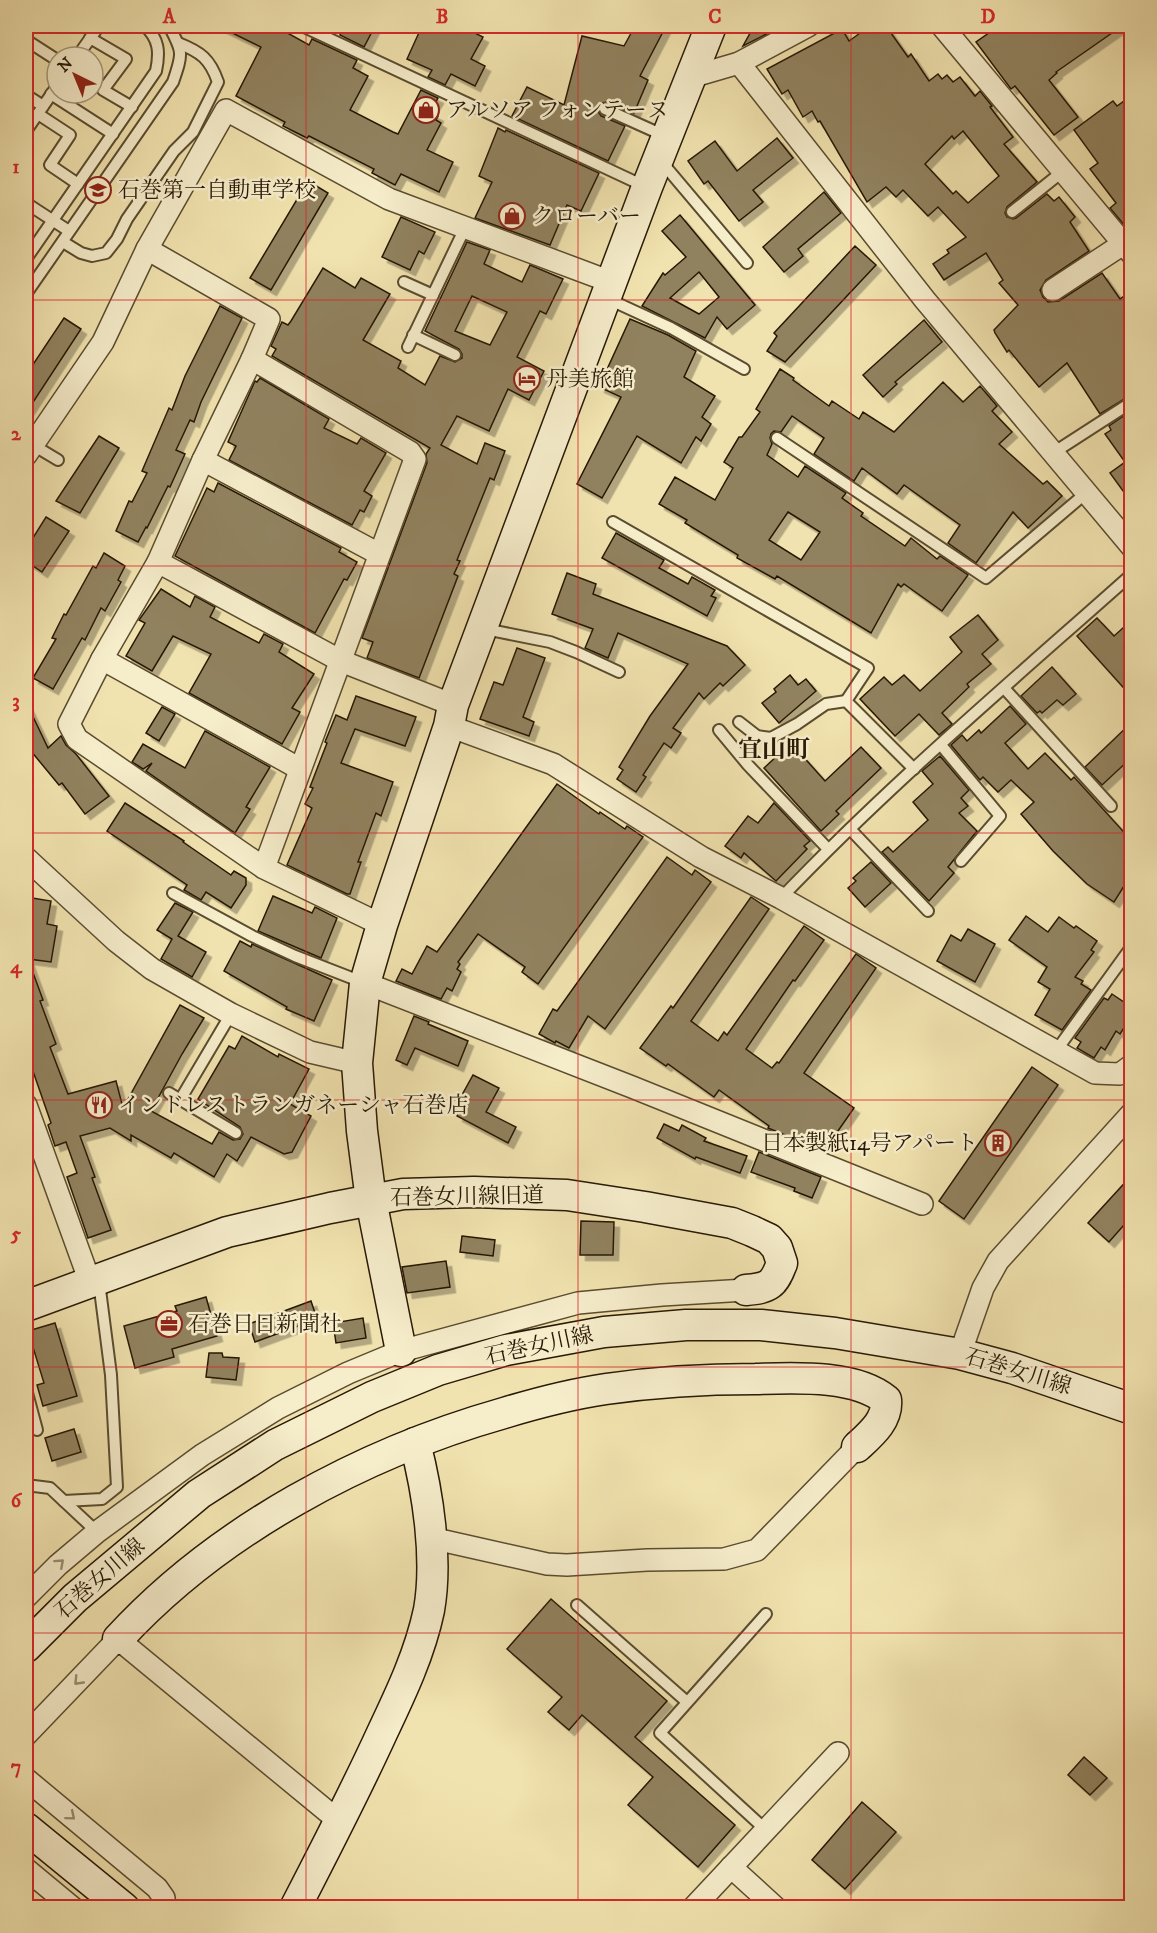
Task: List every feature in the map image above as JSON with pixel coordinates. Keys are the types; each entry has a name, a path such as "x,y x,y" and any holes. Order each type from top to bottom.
{"street":[{"path":"401,1351 371,1200 362,1131 357,1063 365,983 451,715 482,629 647,187 711,26"},
{"path":"691,77 739,63 808,26"},
{"path":"942,26 1127,249 1053,290"},
{"path":"739,63 926,300 1131,547"},
{"path":"29,450 104,342 147,249 226,110 389,199 465,228 609,290"},
{"path":"147,249 270,319 203,460 158,562 102,659 69,724 77,739 264,868 382,926"},
{"path":"252,359 411,452 415,459 264,868"},
{"path":"203,460 379,554"},
{"path":"158,562 341,661 553,764 701,857 781,898 1095,1073 1120,1074 1131,1065"},
{"path":"102,659 300,770"},
{"path":"26,858 116,941 152,969 231,1014 310,1052 357,1063"},
{"path":"365,983 643,1091 922,1204"},
{"path":"26,1106 94,1280"},
{"path":"960,1354 983,1288 998,1261 1131,1113"},
{"name":"石巻女川線旧道","path":"26,1306 227,1232 403,1194 474,1192 567,1195 732,1223 769,1239 777,1248 783,1263 777,1279 765,1288 746,1290"},
{"path":"26,1597 58,1565 97,1532 202,1455 278,1408 348,1373 401,1351 578,1303 746,1290"},
{"name":"石巻女川線","path":"26,1647 75,1598 199,1494 275,1445 372,1397 438,1370 506,1350 604,1332 686,1325 771,1326 835,1333 960,1354 1023,1372 1131,1409"},
{"path":"26,1735 139,1617 185,1577 247,1530 293,1500 415,1443 455,1427 516,1409 603,1389 666,1382 778,1378 837,1382 877,1392 886,1400 887,1408 884,1417 757,1550 724,1559 647,1560 567,1565 547,1564 431,1538"},
{"path":"295,1908 340,1822 401,1693 417,1651 429,1608 431,1538 423,1473 415,1443"},
{"path":"118,1639 340,1822"},
{"path":"693,1908 838,1753"},
{"path":"26,1779 157,1888 164,1898 165,1908"},
{"path":"26,1828 124,1908"},
{"path":"731,1867 776,1908"},
{"path":"26,1869 73,1908"}],"lane":[{"path":"85,45 99,26"},
{"path":"26,259 156,71 159,58 158,45 153,34 145,26"},
{"path":"26,294 173,82 180,63 181,48 170,26"},
{"path":"302,26 647,187"},
{"path":"90,38 126,59 103,90 132,107"},
{"path":"26,40 45,52"},
{"path":"63,242 81,253 92,256 106,253 169,159 193,132 218,82 212,66 203,56 178,43"},
{"path":"26,95 70,135 51,165 78,184"},
{"path":"26,131 45,103"},
{"path":"74,105 113,134"},
{"path":"605,109 663,148 747,263"},
{"path":"1012,212 1062,172"},
{"path":"26,203 69,231"},
{"path":"408,347 465,228"},
{"path":"404,282 432,295"},
{"path":"609,290 744,369"},
{"path":"413,335 455,355"},
{"path":"1053,453 1131,402"},
{"path":"777,438 986,578 1086,493"},
{"path":"29,450 58,460"},
{"path":"613,522 868,668 846,701 826,704 771,738 757,736 740,722"},
{"path":"781,898 828,849 914,768 1131,574"},
{"path":"482,629 550,642 619,672"},
{"path":"1004,688 1111,806"},
{"path":"846,701 914,768"},
{"path":"719,730 748,765 828,849"},
{"path":"941,745 1000,816 960,861"},
{"path":"850,829 928,911"},
{"path":"173,893 263,941 365,983"},
{"path":"1056,1051 1131,946"},
{"path":"180,1100 231,1014"},
{"path":"169,1093 236,1133"},
{"path":"64,1501 102,1499 117,1487 111,1376 94,1280"},
{"path":"26,1389 37,1430"},
{"path":"26,1485 50,1488 97,1532"},
{"path":"578,1605 687,1702"},
{"path":"766,1614 660,1733 766,1830"}],"building":[{"path":"218,26 275,26 309,45 312,39 357,60 353,68 368,76 350,110 398,134 421,90 438,98 430,112 438,116 436,120 441,123 427,150 453,162 439,192 401,174 395,185 372,173 374,169 309,136 307,138 283,126 285,122 236,96 261,47"},
{"path":"345,26 375,26 364,47 340,35"},
{"path":"422,26 461,26 483,37 471,59 485,66 475,86 451,74 445,85 428,77 432,70 407,59"},
{"path":"635,26 666,26 640,76 648,80 634,113 608,102 598,106 601,116 625,126 608,161 512,116 527,87 564,105 582,36 624,46"},
{"path":"754,26 782,26 743,46"},
{"path":"870,26 886,26 908,57 911,54 929,81 938,74 942,79 947,75 953,82 960,77 975,96 980,91 992,106 990,107 1013,137 1004,144 1037,182 1007,207 1005,213 1007,217 1016,218 1047,194 1054,201 1059,197 1075,217 1070,222 1089,251 1046,280 1040,290 1043,297 1048,302 1059,301 1102,273 1120,299 1131,291 1131,395 1100,414 1067,363 1039,387 1009,350 1007,352 995,333 994,330 1018,305 999,283 1003,280 986,253 944,280 933,264 949,253 947,250 966,237 938,207 928,216 903,190 896,197 886,187 867,202 820,121 818,122 812,111 803,117 788,90 782,94 767,69 842,29 849,41","holes":["963,131 999,176 968,203 956,191 953,194 925,164 952,136 954,139"]},
{"path":"999,26 1122,26 1056,72 1049,80 1078,117 1054,135 1015,86 1011,89 976,42"},
{"path":"1131,96 1131,233 1110,208 1116,203 1090,169 1098,163 1074,130 1113,101 1117,106"},
{"path":"498,128 599,173 581,211 567,205 550,245 475,218 492,182 479,176"},
{"path":"777,138 793,158 753,190 763,202 739,221 708,181 704,184 688,161 715,141 737,171"},
{"path":"308,181 328,193 271,290 250,278"},
{"path":"824,192 841,213 798,249 803,256 784,272 763,247"},
{"path":"680,215 755,305 727,329 717,317 705,338 642,306 663,273 665,275 686,257 662,231","holes":["699,272 719,297 699,314 670,298"]},
{"path":"401,217 435,232 424,254 419,251 410,270 382,257"},
{"path":"467,242 490,250 484,264 522,282 530,265 563,279 546,314 540,311 517,357 544,371 529,400 508,389 489,431 457,416 441,445 477,464 485,443 505,451 494,480 490,478 457,560 460,561 454,574 458,576 419,678 367,658 373,642 362,638 427,463 426,454 430,448 272,356 276,349 271,346 282,322 288,325 323,268 355,288 361,278 390,294 363,340 401,361 398,368 425,385 440,356 455,362 462,358 462,354 459,349 425,331","holes":["472,296 507,312 490,345 455,331"]},
{"path":"855,246 876,265 785,362 767,351 777,336 774,333"},
{"path":"220,306 242,318 201,402 194,422 190,420 176,450 185,454 170,487 168,486 138,542 116,531 129,501 132,502 147,473 142,471 169,408 172,410 185,376"},
{"path":"64,318 81,329 26,413 26,375"},
{"path":"630,319 668,335 696,351 684,377 715,396 702,417 711,424 701,441 696,437 681,463 637,436 602,498 577,484 621,397 599,387"},
{"path":"924,320 942,342 895,382 897,384 883,397 863,375"},
{"path":"780,369 829,406 832,401 859,419 863,412 894,432 943,382 963,402 980,386 997,406 992,411 1012,432 999,444 1043,484 1047,481 1062,496 1028,528 1013,512 976,563 948,543 960,525 904,485 897,494 862,468 854,481 814,454 824,438 792,416 781,432 774,431 771,434 772,444 767,455 798,477 805,466 846,493 842,498 863,513 861,516 905,546 911,538 937,559 940,556 968,575 942,611 904,584 901,587 898,584 871,633 777,576 775,579 737,558 738,555 685,523 687,520 659,504 675,477 715,500 733,468 724,462 739,437 742,437 760,412 756,409","holes":["788,512 820,532 801,560 769,540"]},
{"path":"260,378 329,419 324,428 357,444 361,438 386,453 364,491 372,496 364,512 360,510 352,525 229,460 236,446 228,442 255,381 257,382"},
{"path":"1131,411 1131,502 1110,473 1125,462 1105,434 1111,430 1109,426"},
{"path":"99,436 119,448 80,513 56,501"},
{"path":"218,483 341,548 339,552 357,562 347,580 344,579 315,633 175,556 207,488 214,492"},
{"path":"46,517 69,531 42,572 26,561 26,549"},
{"path":"616,533 664,560 659,568 688,584 692,577 715,590 711,596 716,598 707,616 602,558"},
{"path":"104,553 125,566 118,580 121,582 105,611 101,608 85,640 82,638 53,689 33,678 56,639 52,638 64,614 66,615 93,566 96,568"},
{"path":"567,573 596,584 593,594 727,646 745,665 723,686 720,683 704,699 699,693 673,728 681,733 671,748 664,743 643,775 646,777 636,792 617,779 623,770 619,767 650,716 688,664 618,633 608,658 585,648 593,629 552,614"},
{"path":"161,589 190,607 195,596 215,607 210,617 259,643 264,634 283,644 279,652 314,674 292,708 300,712 282,744 189,693 211,654 173,636 152,671 126,656 145,623 139,620"},
{"path":"978,615 998,640 982,654 991,664 967,684 969,687 942,713 952,724 939,735 919,714 895,736 860,699 884,677 892,685 904,675 920,691 962,652 950,637"},
{"path":"1097,618 1114,636 1124,627 1131,636 1131,696 1077,636"},
{"path":"517,648 545,658 523,717 534,722 529,736 480,719 494,682 503,685"},
{"path":"1052,667 1076,694 1063,705 1057,700 1042,713 1040,711 1037,713 1021,696"},
{"path":"790,675 798,685 806,679 816,691 779,723 762,703 776,692 774,689"},
{"path":"356,696 416,717 405,746 355,729 341,763 393,782 381,816 376,813 358,862 361,862 350,894 347,894 287,865 312,808 305,804 313,788 310,787 336,715 347,720"},
{"path":"26,702 48,748 61,736 109,796 85,814 62,783 59,785 26,745"},
{"path":"1010,706 1026,724 1005,743 1028,769 1045,753 1071,780 1074,777 1131,840 1131,875 1114,902 1087,884 1053,851 1021,814 1034,802 1011,780 998,792 983,777 980,780 951,745 962,735 967,741 979,730 981,733"},
{"path":"162,707 175,714 159,741 146,733"},
{"path":"1131,723 1131,758 1102,785 1085,767"},
{"path":"205,731 270,767 246,807 250,809 235,833 146,771 152,763 143,769 132,762 143,744 185,768"},
{"path":"791,743 825,781 861,747 881,768 836,811 839,814 821,831 764,768"},
{"path":"940,756 969,790 961,798 968,806 959,813 977,831 948,867 954,873 929,901 882,852 888,847 893,852 928,820 913,802 933,784 922,771"},
{"path":"557,784 599,814 600,812 625,829 627,826 643,837 538,984 522,972 525,967 478,934 458,962 460,964 457,969 461,972 452,991 447,988 441,999 396,981 402,969 412,974 427,946 437,952"},
{"path":"125,803 231,875 234,871 246,878 246,885 231,908 206,892 201,900 184,890 187,885 107,831"},
{"path":"774,803 810,841 804,846 807,849 776,881 744,853 741,858 725,846 748,816 758,823"},
{"path":"667,857 692,875 695,870 711,882 605,1029 588,1016 569,1048 539,1034 553,1009 557,1011"},
{"path":"871,862 891,883 865,907 848,888 856,881 853,878"},
{"path":"273,896 312,913 315,907 337,918 321,958 258,931"},
{"path":"26,897 51,901 47,924 57,926 51,962 28,959 56,1044 50,1047 68,1094 116,1081 123,1108 180,1005 204,1018 151,1111 212,1144 219,1132 233,1140 240,1139 243,1134 240,1127 198,1099 229,1046 235,1049 242,1036 278,1057 279,1054 309,1069 290,1104 311,1116 292,1152 284,1154 251,1137 237,1161 227,1154 214,1177 174,1153 171,1158 131,1135 131,1141 110,1128 80,1136 111,1230 88,1238 67,1177 77,1173 66,1142 55,1146 48,1125 51,1123 26,1051"},
{"path":"751,897 769,909 691,1021 718,1041 724,1032 727,1035 804,926 824,940 795,981 793,980 746,1049 772,1068 777,1062 779,1063 856,954 876,968 804,1073 854,1108 824,1151 768,1128 769,1126 719,1090 714,1097 668,1064 666,1066 640,1048 671,1006 673,1008"},
{"path":"175,903 193,912 178,936 206,952 192,977 161,959 172,939 157,930"},
{"path":"1026,916 1048,932 1059,917 1097,941 1091,950 1094,952 1075,977 1083,981 1081,984 1091,990 1062,1030 1035,1015 1050,989 1038,982 1047,967 1009,940"},
{"path":"968,929 995,944 975,982 937,961 951,935 961,941"},
{"path":"240,941 251,947 252,944 332,980 314,1021 286,1009 287,1007 224,971"},
{"path":"1112,994 1131,1007 1131,1017 1120,1034 1116,1031 1105,1050 1101,1047 1094,1058 1077,1048 1081,1042 1075,1038 1104,998 1108,1000"},
{"path":"414,1016 468,1041 458,1066 415,1048 407,1065 396,1060"},
{"name":"日本製紙14号アパート","path":"1032,1067 1058,1085 964,1219 939,1201"},
{"path":"473,1075 499,1088 486,1112 516,1127 508,1143 457,1116 466,1097 462,1095"},
{"path":"664,1124 679,1131 682,1125 706,1138 704,1141 747,1156 740,1173 696,1157 695,1159 657,1138"},
{"path":"759,1152 821,1177 812,1198 794,1191 795,1188 751,1172"},
{"path":"1131,1176 1131,1217 1109,1242 1088,1223"},
{"path":"581,1221 614,1222 613,1255 580,1255"},
{"path":"462,1236 495,1240 493,1256 460,1252"},
{"path":"446,1261 450,1287 407,1293 402,1267"},
{"path":"206,1297 217,1336 172,1349 174,1357 135,1368 124,1326 177,1311 175,1306"},
{"path":"311,1301 317,1319 255,1342 249,1324"},
{"path":"363,1318 366,1338 336,1343 333,1323"},
{"path":"55,1323 77,1396 43,1406 37,1385 44,1383 28,1331"},
{"path":"209,1353 222,1353 223,1357 239,1358 236,1380 206,1377"},
{"path":"74,1429 81,1452 52,1461 45,1438"},
{"path":"551,1599 667,1701 635,1737 735,1825 698,1867 628,1805 653,1777 582,1715 569,1730 548,1712 562,1697 507,1649"},
{"path":"1084,1757 1107,1778 1090,1795 1068,1775"},
{"path":"862,1802 896,1832 845,1889 812,1860"}],"place":[{"name":"アルソア フォンテーヌ","path":"426,110"},
{"name":"石巻第一自動車学校","path":"98,190"},
{"name":"クローバー","path":"512,216"},
{"name":"丹美旅館","path":"527,379"},
{"name":"インドレストランガネーシャ石巻店","path":"99,1105"},
{"name":"日本製紙14号アパート","path":"998,1143"},
{"name":"石巻日日新聞社","path":"169,1324"}],"district":[{"name":"宜山町","path":"774,750"}]}
